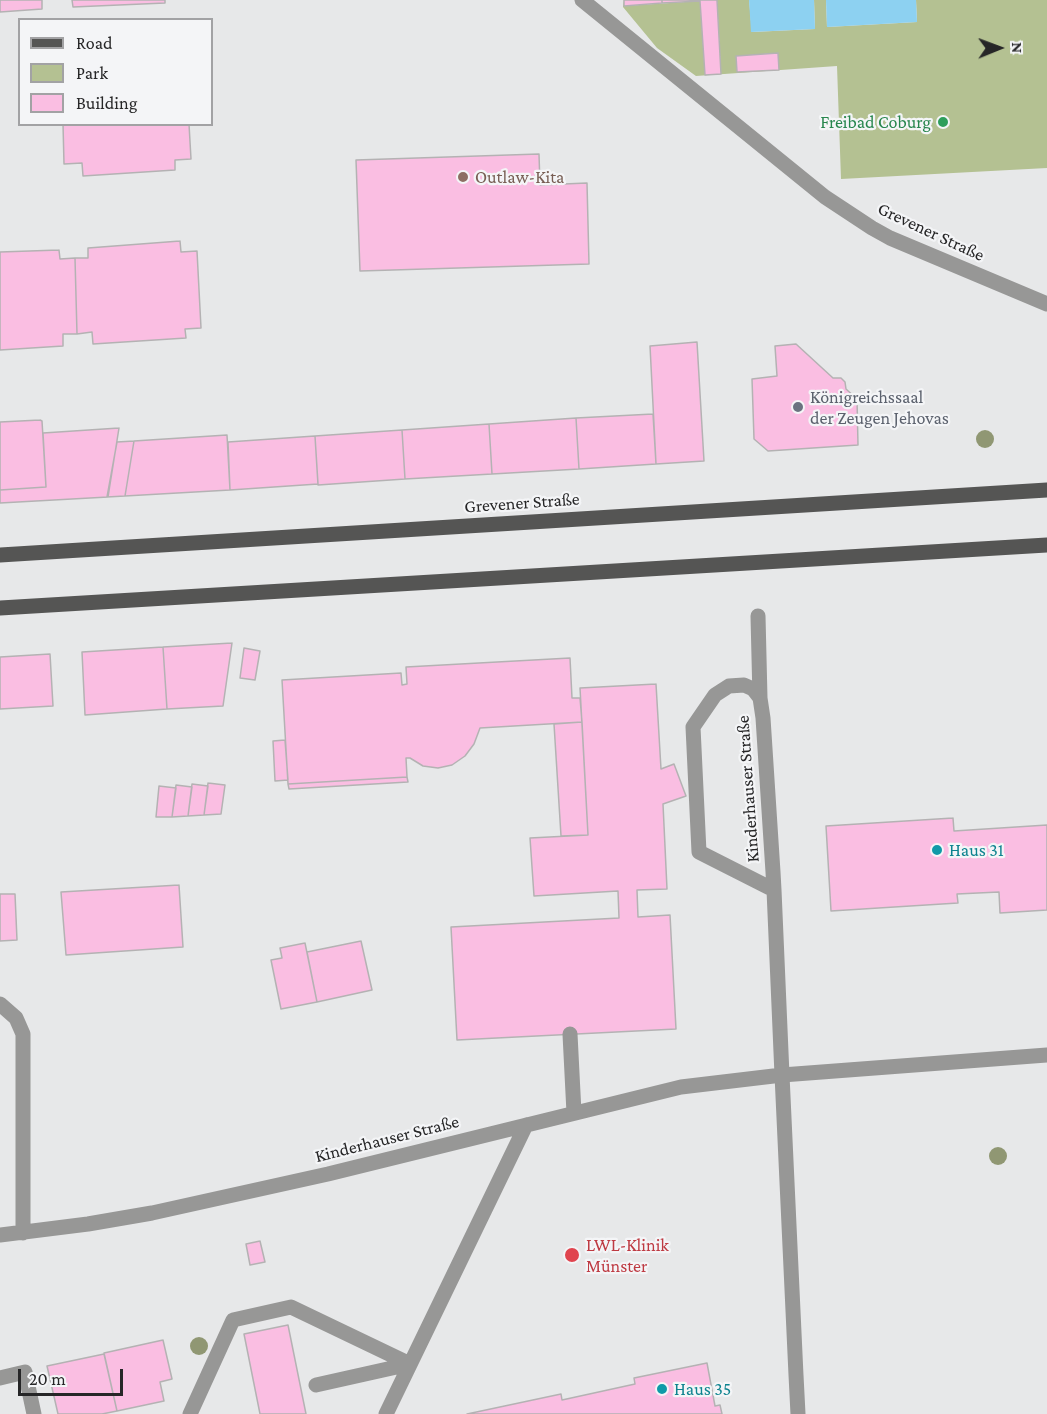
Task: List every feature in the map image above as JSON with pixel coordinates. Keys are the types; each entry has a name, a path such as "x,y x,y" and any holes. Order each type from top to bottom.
{"main road":[{"name":"Grevener Straße","path":"0,555 1047,490"},
{"path":"0,608 1047,545"}],"street":[{"name":"Grevener Straße","path":"582,0 825,197 862,222 890,238 1047,304"},
{"path":"758,616 760,698"},
{"name":"Kinderhauser Straße","path":"774,890 699,852 693,727 715,695 729,686 744,685 753,689 760,698 774,890 782,1075"},
{"path":"0,1004 16,1018 23,1034 23,1233"},
{"path":"570,1034 574,1113"},
{"name":"Kinderhauser Straße","path":"0,1235 152,1213 328,1174 681,1086 782,1075 1047,1055"},
{"path":"782,1075 798,1414"},
{"path":"386,1414 526,1125"},
{"path":"190,1414 233,1320 291,1307 410,1364"},
{"path":"316,1385 410,1364"},
{"path":"0,1378 25,1372 34,1414"}],"green space":[{"name":"Freibad Coburg","path":"623,0 624,6 700,1 705,74 721,73 717,0 749,0 752,32 815,29 814,0 826,0 827,27 917,22 916,0 1047,0 1047,168 841,179 837,66 696,76 657,48 623,7","holes":["777,53 737,72 737,56"]}],"water":[{"path":"749,0 814,0 815,29 751,32"},
{"path":"826,0 916,0 917,22 827,27"}],"building":[{"path":"0,0 42,0 42,9 0,12"},
{"path":"72,0 165,0 165,3 73,7"},
{"path":"624,0 662,0 662,3 624,6"},
{"path":"662,0 717,0 721,74 705,75 700,1 662,3"},
{"path":"778,53 779,70 737,72 736,56"},
{"path":"63,126 189,126 191,159 175,160 175,170 83,176 82,163 64,164"},
{"path":"539,154 540,185 587,183 589,264 360,271 356,160"},
{"path":"180,241 181,252 197,251 201,328 185,329 186,338 93,344 92,332 77,334 75,258 88,258 88,248"},
{"path":"59,250 60,259 75,258 77,334 63,334 63,346 0,350 0,252"},
{"path":"697,342 704,461 656,464 650,346"},
{"path":"796,344 833,378 841,378 845,382 846,389 857,399 858,445 768,451 754,439 752,379 777,376 775,346"},
{"path":"653,414 656,464 579,469 576,418"},
{"path":"576,418 579,469 492,474 489,424"},
{"path":"42,421 46,487 0,490 0,422"},
{"path":"489,424 492,474 405,479 402,430"},
{"path":"119,428 108,497 0,503 0,490 46,487 43,433"},
{"path":"402,430 405,479 318,485 315,436"},
{"path":"227,435 230,490 125,496 134,441"},
{"path":"315,436 318,484 230,490 228,442"},
{"path":"134,441 125,496 107,497 117,442"},
{"path":"232,643 223,706 167,709 163,647"},
{"path":"163,647 167,709 85,715 82,652"},
{"path":"244,648 260,651 255,680 240,678"},
{"path":"50,654 53,706 0,709 0,657"},
{"path":"570,658 572,698 580,698 582,722 480,728 474,744 465,756 452,765 438,768 423,766 406,758 407,777 288,784 282,680 401,673 402,685 407,684 406,667"},
{"path":"656,684 661,769 674,764 686,796 663,804 667,889 637,890 638,917 670,915 676,1029 457,1040 451,927 619,918 618,891 534,896 530,838 588,835 580,688"},
{"path":"582,722 588,835 561,836 554,724"},
{"path":"285,740 288,780 275,781 273,741"},
{"path":"407,777 408,782 289,789 288,784"},
{"path":"208,783 225,785 221,814 204,815"},
{"path":"192,784 208,786 204,815 188,816"},
{"path":"176,785 192,787 188,816 172,817"},
{"path":"159,786 176,788 172,817 156,817"},
{"name":"Haus 31","path":"953,818 954,831 1047,825 1047,910 1000,913 999,892 957,894 958,903 831,911 826,826"},
{"path":"179,885 183,947 66,955 61,892"},
{"path":"0,894 15,894 17,940 0,941"},
{"path":"361,941 372,990 317,1002 307,952"},
{"path":"305,943 317,1002 281,1009 271,960 282,958 280,948"},
{"path":"260,1241 265,1262 250,1265 246,1244"},
{"path":"288,1325 306,1414 260,1414 244,1334"},
{"path":"163,1340 172,1379 160,1382 164,1401 117,1411 104,1353"},
{"path":"104,1354 117,1411 102,1414 58,1414 47,1366"},
{"name":"Haus 35","path":"707,1363 715,1406 720,1405 722,1414 467,1414 561,1394 562,1400 635,1384 634,1378"}],"place":[{"name":"Freibad Coburg","path":"943,122"},
{"name":"Outlaw-Kita","path":"463,177"},
{"name":"Königreichssaal der Zeugen Jehovas","path":"798,407"},
{"name":"Haus 31","path":"937,850"},
{"name":"LWL-Klinik Münster","path":"572,1255"},
{"name":"Haus 35","path":"662,1389"}]}
